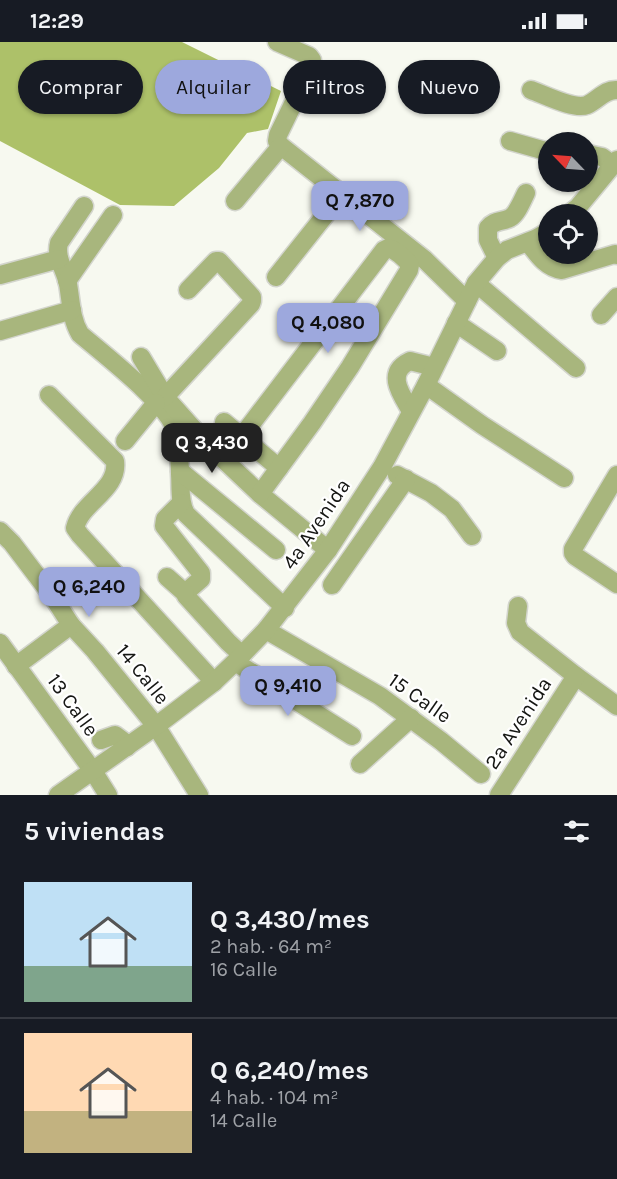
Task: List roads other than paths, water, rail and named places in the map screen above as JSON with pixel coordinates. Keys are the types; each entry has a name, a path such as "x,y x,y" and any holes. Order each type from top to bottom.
{"street":[{"path":"235,201 279,144 278,135 312,65 309,56 278,42"},
{"path":"531,90 578,106 587,105 611,89 617,90"},
{"path":"510,141 538,149"},
{"path":"279,144 424,259 467,301"},
{"path":"581,204 615,163 598,156"},
{"path":"496,258 488,240 488,228 492,223 510,218 515,214 526,193"},
{"path":"276,277 342,194"},
{"path":"84,206 57,248 67,281 76,328 80,334 149,394 161,400 260,494 328,550"},
{"path":"67,281 113,215"},
{"name":"4a Avenida","path":"58,795 214,682 239,659 285,608 328,550 382,467 426,385 476,283 496,258 507,250 538,237"},
{"path":"528,242 548,265 555,269 562,270 617,255"},
{"path":"242,436 384,250 392,249 407,261 410,265 409,270 350,367 260,494"},
{"path":"0,275 59,259"},
{"path":"125,441 252,301 252,297 219,261 216,261 188,290"},
{"path":"476,283 576,368"},
{"path":"601,315 617,297"},
{"path":"0,331 72,310"},
{"path":"456,323 497,351"},
{"path":"141,357 175,430 181,503 186,514 285,608"},
{"path":"411,411 396,384 403,364 410,360 434,367"},
{"path":"426,385 482,425 564,478"},
{"path":"50,395 116,461 114,478 77,520 75,528 214,682"},
{"path":"224,422 279,468"},
{"path":"382,467 406,479 452,509 472,536"},
{"path":"180,471 276,550"},
{"path":"617,475 610,502 573,549 575,556 617,584"},
{"path":"332,585 406,479"},
{"path":"181,503 165,519 164,526 201,573 201,579 185,593"},
{"name":"14 Calle","path":"0,531 12,543 53,597 71,626 95,651 156,726 199,795"},
{"path":"167,577 185,593 228,642 239,659 352,736"},
{"path":"518,606 516,623 520,632 617,706"},
{"path":"16,666 71,626"},
{"name":"15 Calle","path":"266,630 370,691 411,718 481,774"},
{"name":"13 Calle","path":"0,643 108,795"},
{"name":"2a Avenida","path":"499,795 576,676"},
{"path":"360,764 411,718"},
{"path":"101,740 115,735 127,747"}]}
